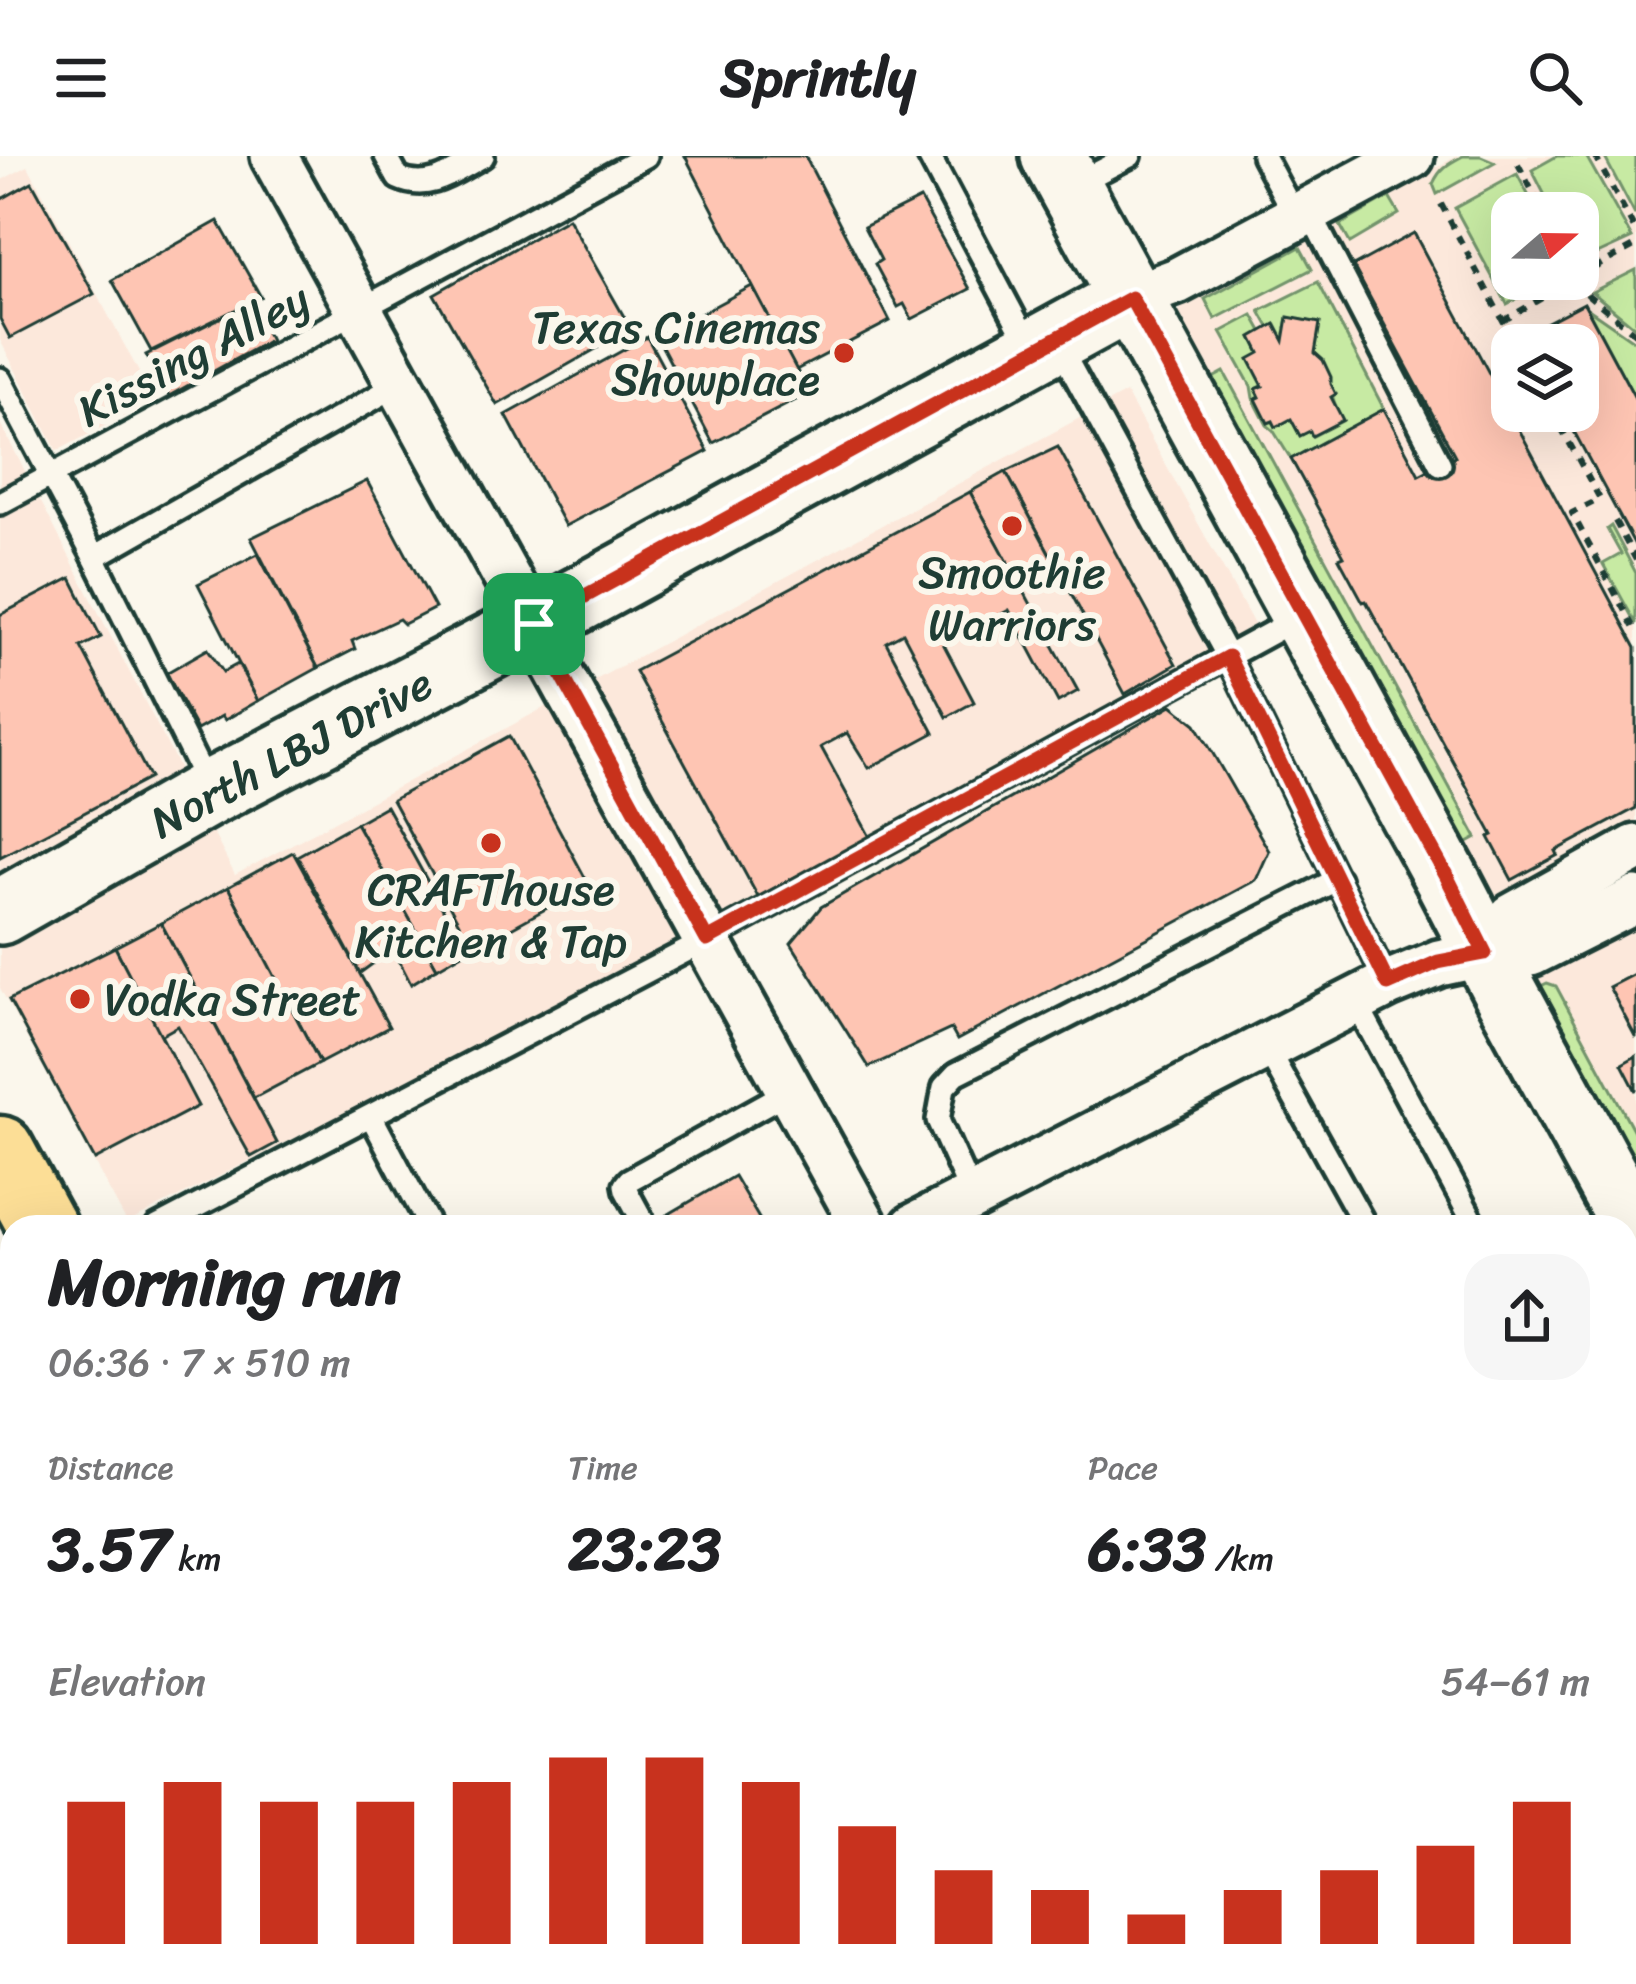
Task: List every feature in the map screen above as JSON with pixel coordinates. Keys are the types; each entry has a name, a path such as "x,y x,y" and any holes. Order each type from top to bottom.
{"main road":[{"path":"1062,172 1627,1215"},
{"name":"North LBJ Drive","path":"0,912 211,792 534,624 1131,298"},
{"path":"0,1150 35,1215"}],"street":[{"name":"North LBJ Drive","path":"1131,298 1178,281 1411,156"},
{"path":"279,158 859,1215"},
{"path":"1485,953 1512,917 1636,848"},
{"path":"936,1215 1438,962 1485,953 1531,953 1636,900"}],"lane":[{"path":"386,156 398,178 424,185 483,156"},
{"name":"Kissing Alley","path":"0,502 646,156"},
{"path":"929,156 1228,657 1338,879 1372,993 1471,1215"},
{"path":"1062,172 1130,156"},
{"path":"1263,156 1303,215 1440,464"},
{"path":"0,379 211,792"},
{"path":"94,556 401,383"},
{"path":"181,1215 707,940 1304,615"},
{"path":"972,1196 938,1120 944,1087 956,1074 1338,879"},
{"path":"1266,1047 1359,1215"},
{"path":"640,1215 626,1190 629,1180 791,1090"},
{"path":"370,1116 424,1215"}],"path":[{"path":"1595,156 1635,230"},
{"path":"1517,164 1532,192"},
{"path":"1442,204 1505,324"},
{"path":"1599,266 1636,245"},
{"path":"1503,321 1539,300"},
{"path":"1594,300 1636,334"},
{"path":"1563,432 1600,499 1572,513 1636,632"},
{"path":"1615,520 1636,560"}],"shaded area":[{"path":"1457,156 1636,156 1636,1165 1178,320 1187,301"},
{"path":"28,166 154,400 57,451 0,340 0,181"},
{"path":"1126,393 1255,626 752,906 143,1215 123,1215 0,988 0,423 235,875"}],"green space":[{"path":"1463,156 1495,162 1437,194 1433,184 1439,174"},
{"path":"1557,156 1586,156 1632,238 1599,253 1599,192 1543,192 1532,170"},
{"path":"1604,156 1636,156 1635,215"},
{"path":"1517,174 1527,192 1491,192 1491,274 1455,208"},
{"path":"1389,197 1399,214 1350,243 1340,225"},
{"path":"1300,247 1312,269 1215,319 1205,299"},
{"path":"1636,270 1636,328 1599,298 1599,288"},
{"path":"1318,282 1384,409 1291,459 1267,425 1221,332 1253,315 1262,331 1252,337 1260,353 1263,386 1256,389 1276,427 1291,419 1300,435 1310,431 1313,436 1342,421 1327,370 1315,353 1320,323 1288,318 1284,341 1276,325 1269,327 1260,311"},
{"path":"1587,308 1636,342 1636,400 1599,324"},
{"path":"1224,372 1477,838 1464,845 1211,379"},
{"path":"1611,526 1636,573 1636,624 1603,564 1621,554 1607,529"},
{"path":"1541,986 1556,986 1636,1135 1636,1160"}],"building":[{"path":"685,156 805,156 890,321 796,370"},
{"path":"32,182 94,294 10,338 0,319 0,200"},
{"path":"920,199 970,289 912,319 904,304 898,307 875,264 881,260 864,227"},
{"path":"568,218 631,329 497,405 434,294"},
{"path":"218,221 261,297 151,351 112,280"},
{"path":"1414,233 1491,377 1491,432 1520,432 1636,648 1636,808 1512,880 1489,837 1493,835 1339,558 1344,556 1291,459 1384,409 1419,475 1455,456 1353,266"},
{"path":"752,286 809,393 713,443 657,337"},
{"path":"252,302 270,340 169,396 146,355"},
{"path":"1584,303 1595,324 1544,324"},
{"path":"1288,317 1320,323 1315,353 1331,377 1336,394 1331,397 1343,420 1312,436 1310,431 1300,436 1291,419 1276,427 1273,421 1268,423 1256,399 1260,397 1256,389 1263,386 1249,359 1260,353 1252,337 1275,324 1284,341"},
{"path":"1599,331 1636,400 1636,547 1574,432 1599,432"},
{"path":"647,337 708,451 565,526 506,415"},
{"path":"1058,447 1176,664 1125,694 1006,472"},
{"name":"Smoothie Warriors","path":"1006,472 1053,560 1017,579 970,492"},
{"path":"367,481 435,608 352,641 355,649 318,668 251,538"},
{"path":"970,492 1078,691 1058,702 1009,610 944,645 974,702 947,717 903,633 886,642 934,733 869,768 847,733 821,747 870,837 758,897 635,671"},
{"path":"258,554 318,668 258,701 198,584"},
{"path":"71,578 101,637 81,647 150,778 0,857 0,615"},
{"path":"208,649 223,672 238,664 258,701 197,730 166,673"},
{"path":"1172,705 1196,724 1269,851 1256,880 957,1040 951,1029 869,1067 791,943 821,907"},
{"name":"CRAFThouse Kitchen & Tap","path":"509,736 589,885 473,949 392,800"},
{"path":"386,806 466,951 437,968 356,823"},
{"path":"356,823 437,968 411,984 393,949 360,973 297,856"},
{"path":"293,852 389,1027 320,1063 228,887"},
{"path":"228,887 320,1063 254,1098 161,923"},
{"path":"161,923 277,1143 251,1157 178,1026 160,1036 115,947"},
{"path":"115,947 198,1106 95,1160 9,1000"},
{"path":"1636,973 1636,1038 1609,987"},
{"path":"1636,1056 1636,1091 1622,1064"},
{"path":"734,1176 757,1215 667,1215"}],"place":[{"name":"Texas Cinemas Showplace","path":"844,353"},
{"name":"Smoothie Warriors","path":"1012,526"},
{"name":"CRAFThouse Kitchen & Tap","path":"491,843"},
{"name":"Vodka Street","path":"80,999"}],"route":[{"path":"1131,298 1485,953 1438,962 1388,984 1228,657 707,940 534,624 1131,298"}]}
